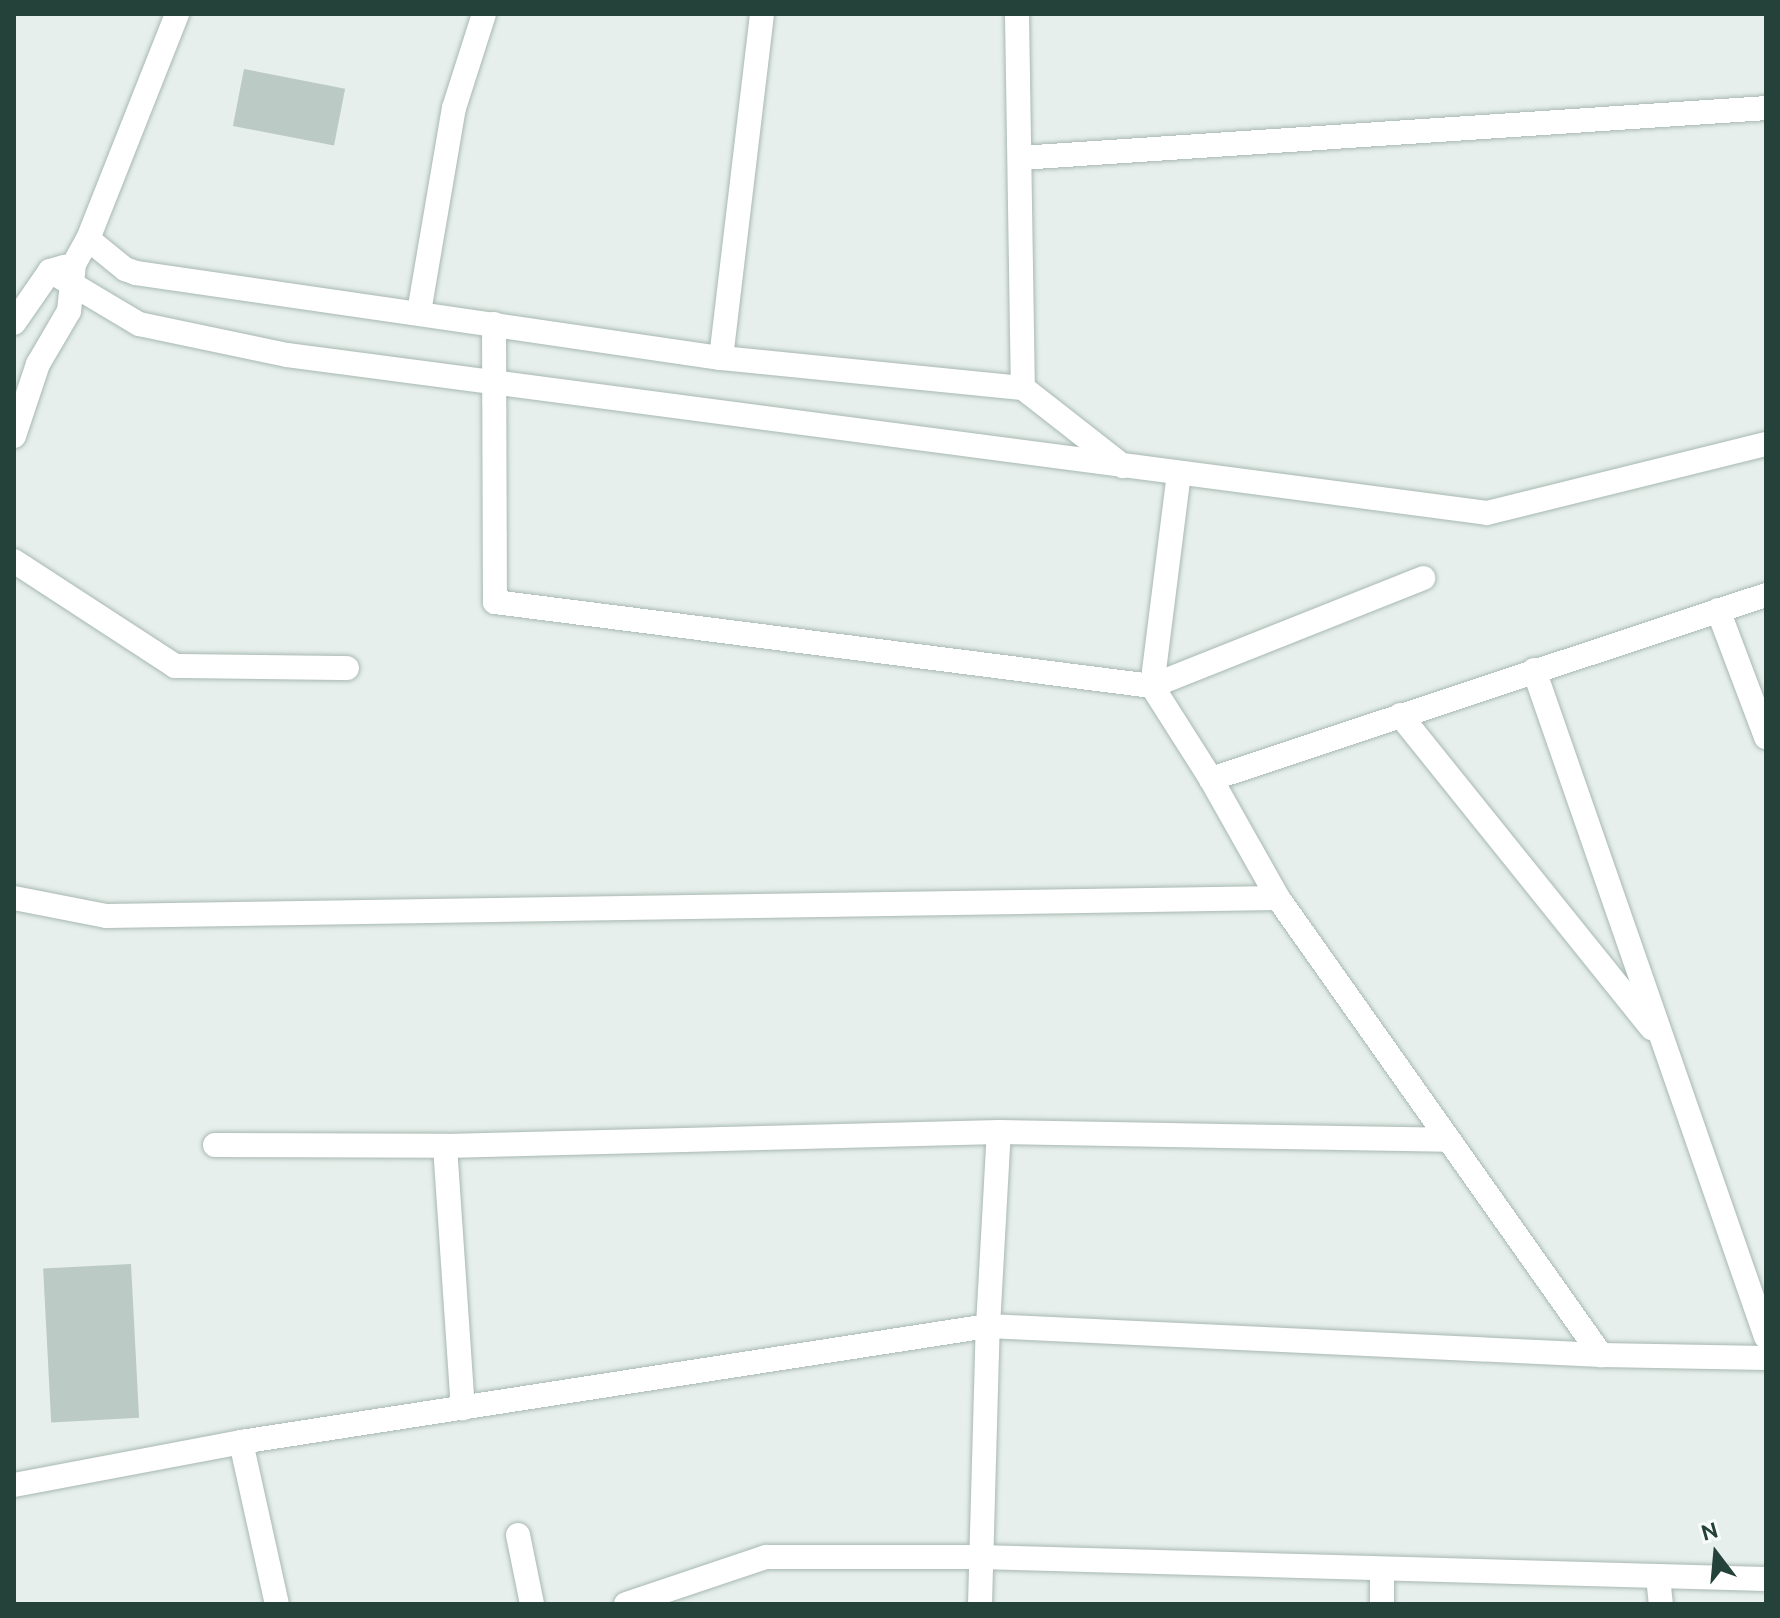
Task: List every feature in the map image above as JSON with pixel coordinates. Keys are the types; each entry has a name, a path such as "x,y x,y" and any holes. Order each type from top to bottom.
{"street":[{"path":"14,436 38,364 72,288 88,239 177,14"},
{"path":"419,312 454,108 484,14"},
{"path":"721,358 762,14"},
{"path":"1017,14 1023,388"},
{"path":"1020,158 1766,108"},
{"path":"88,239 125,269 136,273 721,358 1023,388 1123,466"},
{"path":"16,318 45,277 139,324 287,355 1487,513 1766,444"},
{"path":"494,324 495,602 1152,686 1423,578"},
{"path":"1179,473 1152,686 1211,779 1278,898 1601,1355"},
{"path":"14,561 175,666 347,668"},
{"path":"1211,779 1766,595"},
{"path":"1718,610 1766,737"},
{"path":"1534,670 1766,1337"},
{"path":"1400,715 1664,1043"},
{"path":"14,898 106,916 1278,898"},
{"path":"215,1145 445,1146 999,1132 1447,1140"},
{"path":"980,1604 988,1326 999,1132"},
{"path":"445,1146 463,1408"},
{"path":"14,1485 241,1442 988,1326 1601,1355 1766,1358"},
{"path":"241,1442 277,1604"},
{"path":"518,1535 532,1604"},
{"path":"626,1604 766,1557 980,1557 1766,1579"},
{"path":"1382,1570 1382,1604"},
{"path":"1658,1577 1661,1604"}],"building":[{"path":"244,69 345,89 334,146 233,126"},
{"path":"131,1264 139,1418 51,1422 43,1269"}]}
